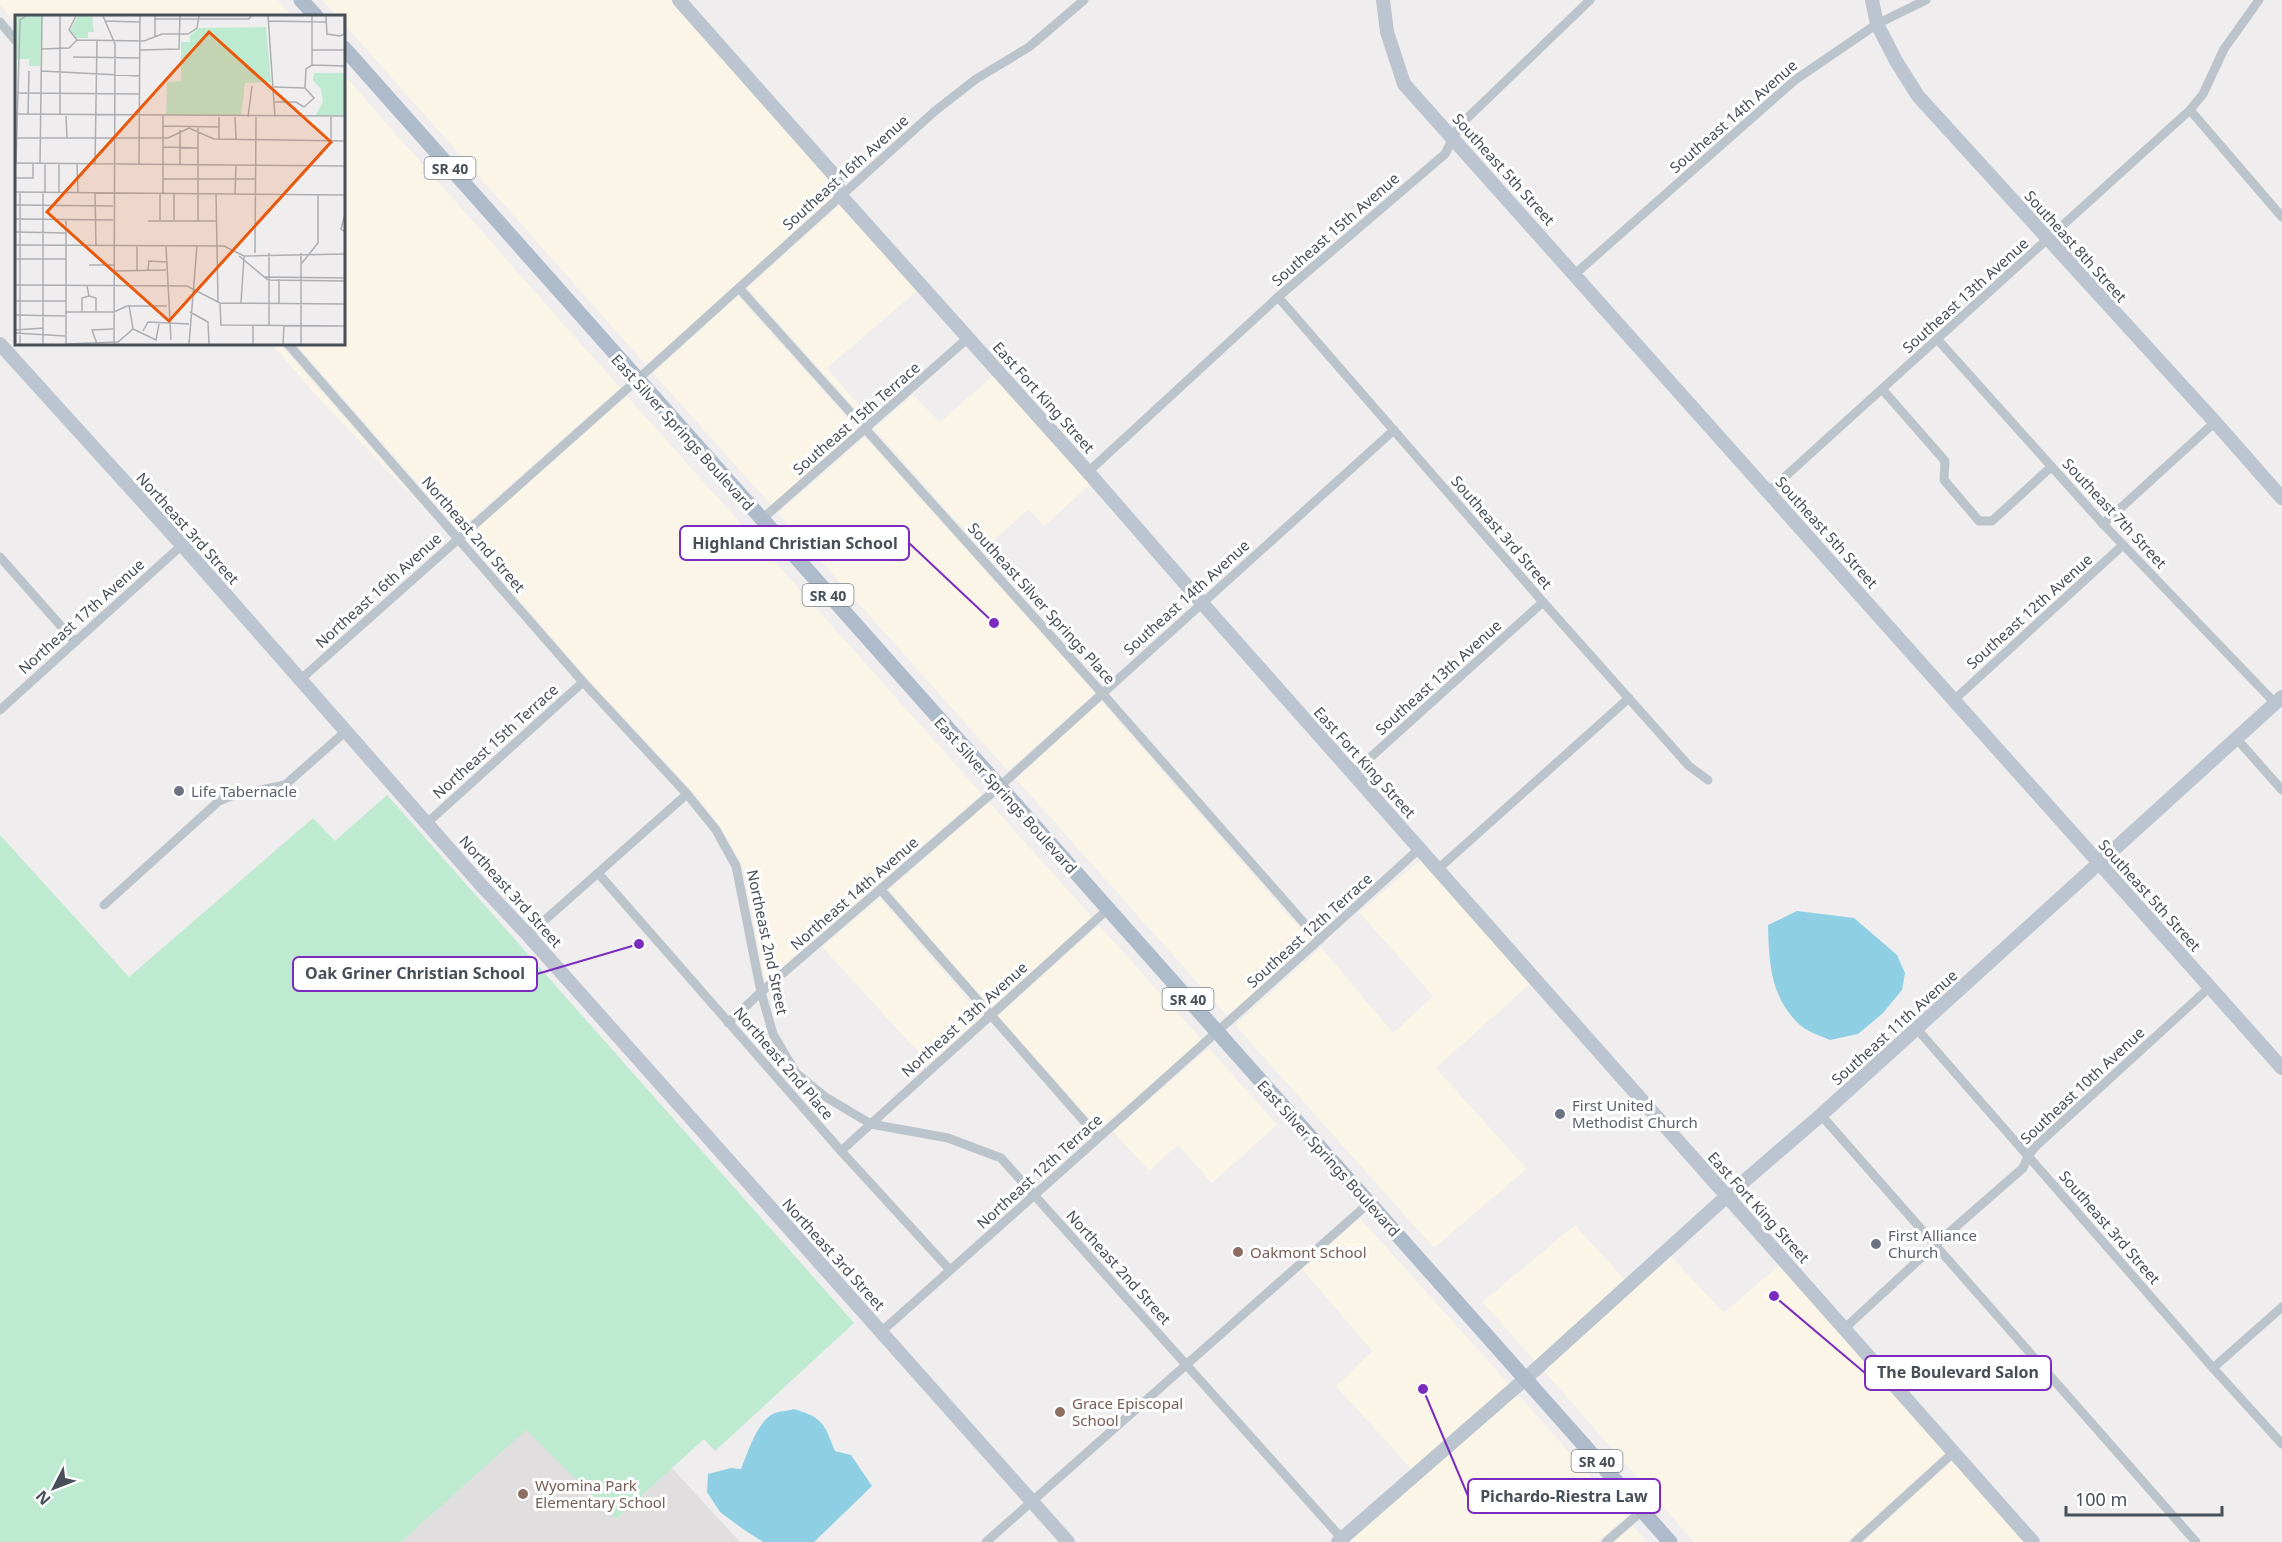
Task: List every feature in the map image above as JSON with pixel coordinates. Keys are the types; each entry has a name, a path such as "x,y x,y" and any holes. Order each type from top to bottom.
{"main road":[{"path":"301,0 315,15"},
{"name":"East Silver Springs Boulevard","path":"345,49 1670,1542"}],"street":[{"name":"East Fort King Street","path":"679,0 834,175 842,196 1088,471 1202,603 2033,1542"},
{"name":"Southeast 16th Avenue","path":"637,380 935,111 976,79 1029,47 1084,0"},
{"name":"Southeast 5th Street","path":"1383,0 1387,32 1404,84 1453,136 2282,1068"},
{"name":"Southeast 15th Avenue","path":"1088,471 1278,297 1445,154 1459,126 1590,0"},
{"name":"Southeast 8th Street","path":"1872,0 1877,24 1918,96 2282,498"},
{"name":"Southeast 14th Avenue","path":"1575,274 1795,80 1877,24 1926,0"},
{"name":"Southeast 13th Avenue","path":"1768,492 2190,110 2203,94 2224,49 2259,0"},
{"path":"0,22 15,40"},
{"path":"2190,110 2282,217"},
{"name":"Southeast Silver Springs Place","path":"739,288 1102,693 1319,940"},
{"name":"Southeast 3rd Street","path":"1278,297 1689,766 1708,780"},
{"name":"Southeast 15th Terrace","path":"761,520 969,337"},
{"name":"Southeast 7th Street","path":"1938,339 2103,524 2278,700"},
{"name":"Northeast 3rd Street","path":"0,344 182,545 481,885 1068,1542"},
{"name":"Northeast 2nd Street","path":"289,345 583,682 687,794 716,830 736,866 761,992 773,1034 800,1077 824,1096 871,1124 948,1138 1001,1158 1342,1541"},
{"name":"Northeast 16th Avenue","path":"301,679 637,380"},
{"path":"1882,389 1945,461 1944,480 1979,521 1992,521 2051,467"},
{"path":"2103,524 2215,422"},
{"name":"Southeast 14th Avenue","path":"999,787 1394,430"},
{"name":"Northeast 17th Avenue","path":"0,710 182,545"},
{"name":"Southeast 12th Avenue","path":"1954,699 2123,545"},
{"path":"0,557 75,642"},
{"name":"Southeast 13th Avenue","path":"1353,773 1543,602"},
{"name":"Northeast 15th Terrace","path":"427,823 583,682"},
{"path":"1438,869 1629,698"},
{"name":"Southeast 11th Avenue","path":"1342,1541 1917,1029 2278,700"},
{"path":"104,905 219,801 231,796 285,785 346,731"},
{"path":"2236,738 2282,790"},
{"name":"Northeast 14th Avenue","path":"729,1023 761,992 999,787"},
{"path":"528,935 687,794"},
{"name":"Southeast 12th Terrace","path":"1218,1033 1420,848"},
{"name":"Northeast 2nd Place","path":"598,873 786,1089 950,1270"},
{"path":"881,890 1098,1137"},
{"name":"Northeast 13th Avenue","path":"841,1151 1108,909"},
{"name":"Southeast 10th Avenue","path":"1845,1328 2023,1168 2028,1156 2211,986"},
{"name":"Southeast 3rd Street","path":"1917,1029 2282,1444"},
{"name":"Northeast 12th Terrace","path":"881,1332 1098,1137 1218,1033"},
{"path":"786,1089 800,1077"},
{"path":"1821,1115 2196,1542"},
{"path":"986,1542 1369,1203"},
{"path":"2213,1368 2282,1307"},
{"path":"1855,1542 1954,1452"},
{"path":"1606,1542 1642,1510"}],"shaded area":[{"path":"0,0 278,0 291,15 15,15 15,23 0,5"},
{"path":"322,0 671,0 829,178 835,195 646,365 345,25 345,15 336,15"},
{"path":"345,76 620,388 459,530 297,345 345,345"},
{"path":"841,204 918,290 827,368 871,419 867,422 747,288"},
{"path":"738,296 858,430 771,505 653,373"},
{"path":"273,345 281,345 426,511 312,391"},
{"path":"994,375 1091,484 1044,526 1029,509 983,549 997,566 874,429 913,395 940,422"},
{"path":"627,396 982,794 765,982 742,864 720,826 695,794 587,678 466,538"},
{"path":"865,437 1095,693 1008,771 778,513"},
{"path":"1101,701 1311,941 1228,1017 1016,779"},
{"path":"989,802 1092,917 991,1008 889,890"},
{"path":"1422,859 1531,983 1436,1068 1527,1169 1434,1248 1235,1025 1321,947 1393,1033 1433,996 1359,912"},
{"path":"880,898 982,1016 929,1064 822,947"},
{"path":"1099,925 1202,1040 1099,1129 998,1016"},
{"path":"1209,1048 1277,1125 1212,1183 1178,1145 1149,1171 1113,1131"},
{"path":"1360,1218 1510,1385 1412,1470 1336,1386 1372,1351 1302,1269"},
{"path":"1575,1225 1626,1281 1536,1362 1482,1302"},
{"path":"1670,1255 1724,1313 1780,1264 1946,1452 1847,1542 1694,1542 1543,1370"},
{"path":"1517,1393 1626,1517 1597,1542 1353,1542 1350,1538"},
{"name":"Wyomina Park Elementary School","path":"526,1429 616,1519 672,1468 740,1542 401,1542"},
{"path":"1953,1460 2025,1542 1863,1542"},
{"path":"1633,1526 1647,1542 1614,1542"}],"green space":[{"path":"387,795 854,1323 715,1451 704,1439 616,1519 526,1430 401,1542 0,1542 0,835 129,977 313,818 335,841"}],"water":[{"path":"1797,911 1854,918 1897,955 1905,973 1902,990 1883,1013 1858,1034 1830,1040 1800,1025 1782,1003 1773,979 1768,925"},
{"path":"794,1409 822,1423 835,1451 851,1455 872,1486 814,1542 763,1542 720,1512 707,1492 708,1474 731,1468 741,1469 763,1422 775,1413"}],"place":[{"name":"Highland Christian School","path":"994,623"},
{"name":"Life Tabernacle","path":"179,791"},
{"name":"Oak Griner Christian School","path":"639,944"},
{"name":"First United Methodist Church","path":"1560,1114"},
{"name":"First Alliance Church","path":"1876,1244"},
{"name":"Oakmont School","path":"1238,1252"},
{"name":"The Boulevard Salon","path":"1774,1296"},
{"name":"Pichardo-Riestra Law","path":"1423,1389"},
{"name":"Grace Episcopal School","path":"1060,1412"},
{"name":"Wyomina Park Elementary School","path":"523,1494"}]}
